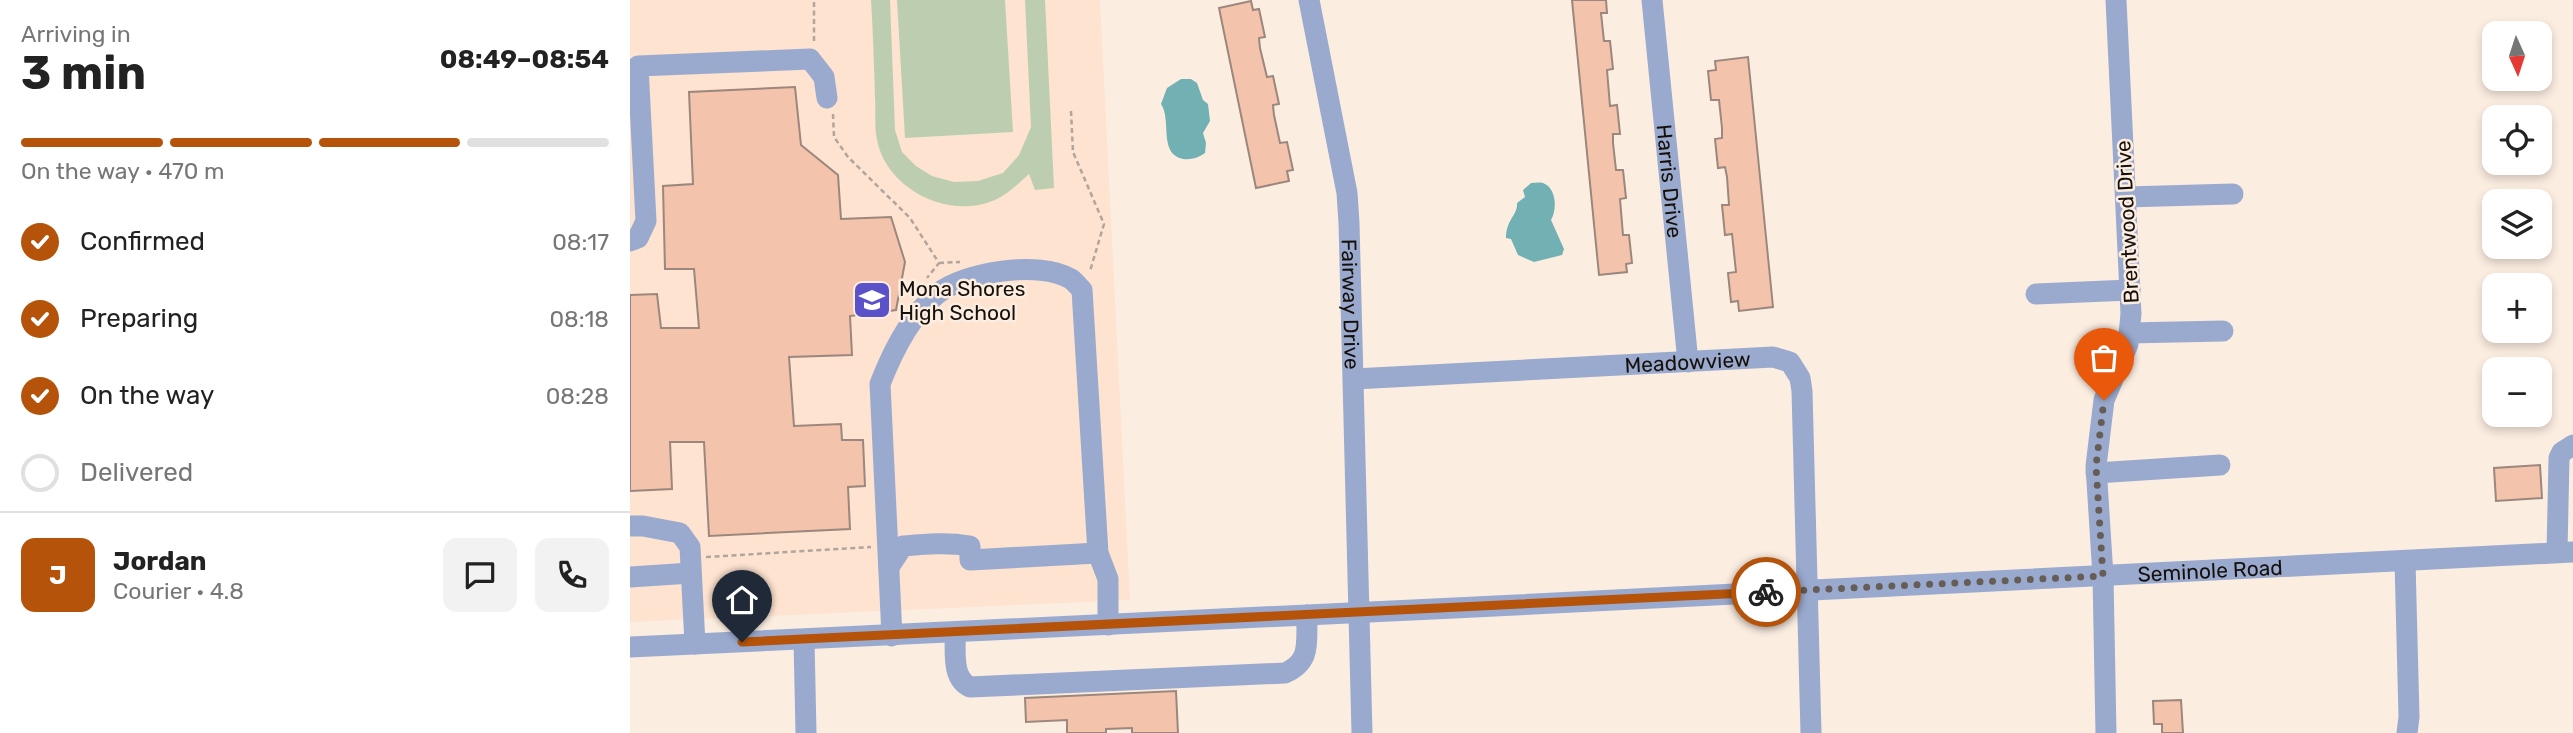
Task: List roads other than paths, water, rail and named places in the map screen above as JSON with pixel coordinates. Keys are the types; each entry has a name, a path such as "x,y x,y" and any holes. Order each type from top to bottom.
{"street":[{"name":"Fairway Drive","path":"1309,0 1347,193 1362,733"},
{"name":"Harris Drive","path":"1652,0 1688,362"},
{"name":"Brentwood Drive","path":"2106,733 2103,576 2096,473 2104,400 2128,344 2130,290 2116,0"},
{"path":"630,241 638,237 646,221 638,66 810,59 824,77 827,98"},
{"path":"2126,197 2233,194"},
{"path":"892,636 880,384 895,346 937,293 979,275 1019,269 1070,278 1082,290 1098,553 1108,579 1108,625"},
{"path":"2036,294 2130,290"},
{"path":"2129,334 2223,331"},
{"name":"Meadowview","path":"1354,379 1773,357 1790,362 1801,377 1802,391 1811,733"},
{"path":"2565,552 2558,458 2573,445"},
{"path":"2096,473 2220,465"},
{"path":"630,526 680,533 690,547 697,565 695,644"},
{"path":"888,556 903,546 951,543 970,546 970,560 1098,553"},
{"name":"Seminole Road","path":"630,647 2565,552"},
{"path":"2404,561 2409,717 2407,733"},
{"path":"630,577 697,565"},
{"path":"955,633 957,675 962,683 970,687 1285,673 1299,667 1305,655 1307,615"},
{"path":"804,640 806,733"}],"water":[{"path":"1181,79 1191,79 1197,83 1203,100 1208,104 1210,121 1203,133 1205,153 1189,159 1175,156 1171,151 1161,104 1167,88"},
{"path":"1531,183 1543,183 1551,189 1555,205 1551,220 1564,249 1562,255 1534,262 1518,255 1511,239 1506,238 1517,203 1525,197 1523,190"}],"place":[{"name":"Mona Shores High School","path":"872,300"}]}
